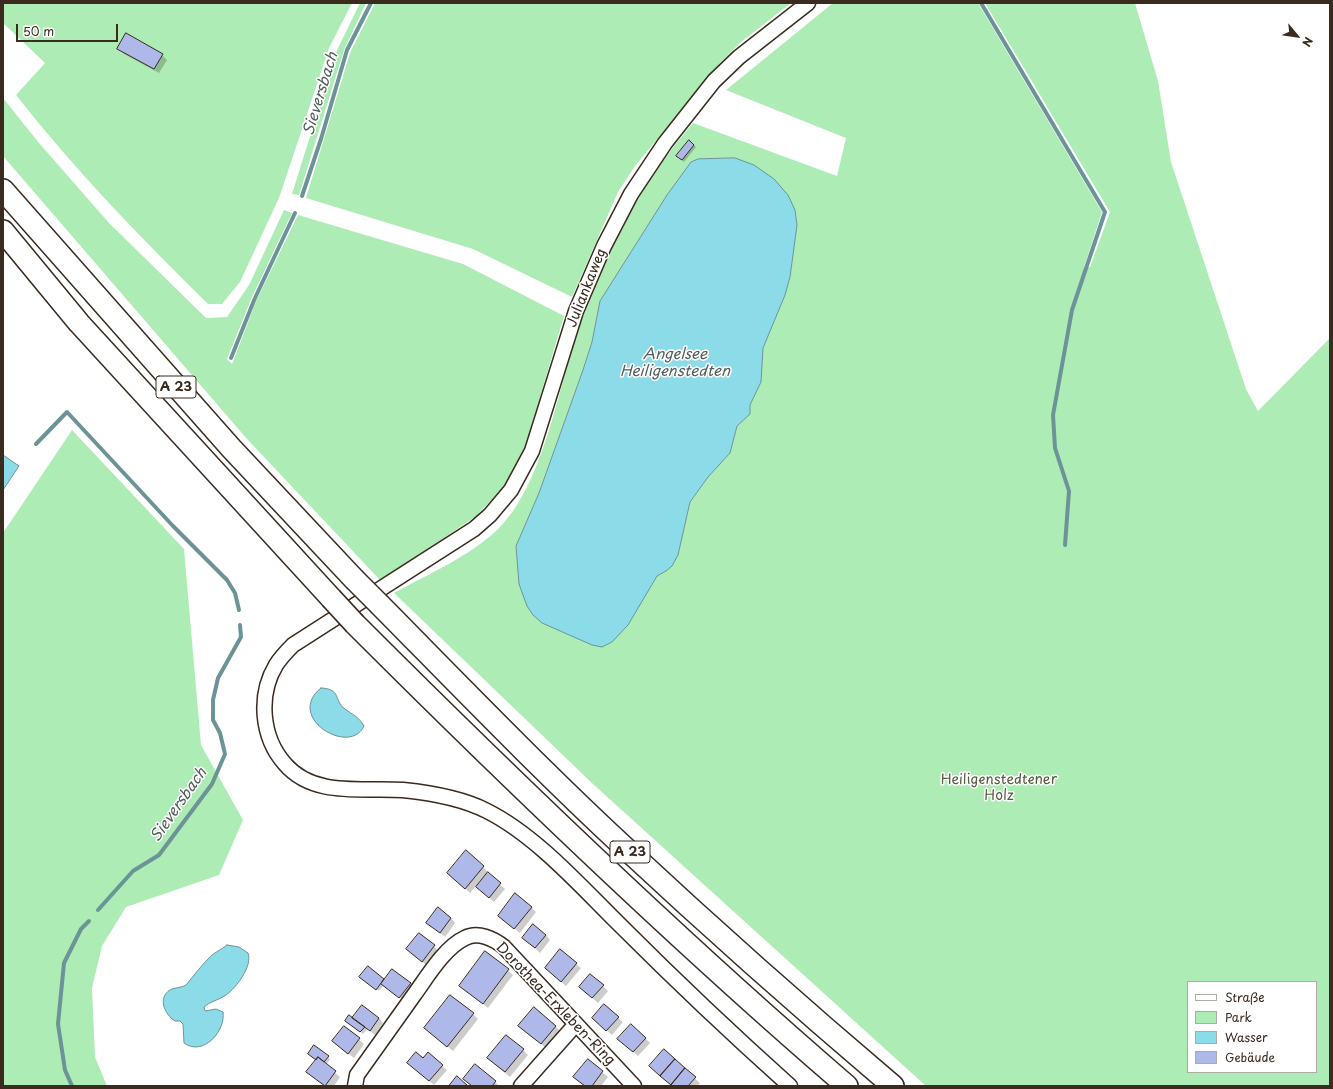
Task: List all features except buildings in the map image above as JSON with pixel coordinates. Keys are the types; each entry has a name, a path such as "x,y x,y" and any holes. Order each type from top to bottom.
{"highway":[{"name":"A 23","path":"3,190 231,448 354,579 622,846 797,1005 893,1086"},
{"name":"A 23","path":"3,231 79,323 355,624 482,751 604,868 778,1026 847,1086"}],"street":[{"name":"Juliankaweg","path":"790,1086 669,974 534,843 498,817 469,804 431,794 401,790 338,789 323,786 304,779 284,764 272,744 267,730 264,705 271,674 282,657 299,641 474,528 490,515 512,490 532,451 576,311 604,246 632,194 665,143 714,81 740,57 808,3"},
{"name":"Dorothea-Erxleben-Ring","path":"355,1086 357,1075 434,968 456,944 471,935 488,937 500,944 634,1086"},
{"path":"522,1086 576,1024"}],"green space":[{"path":"3,3 352,3 329,48 279,198 240,282 222,304 208,304 157,253 84,176 16,95 45,63 3,23"},
{"path":"360,3 366,3 344,50 299,195 292,194 337,50"},
{"path":"375,3 791,3 741,42 719,64 635,166 618,192 572,297 473,249 306,198 350,53"},
{"name":"Heiligenstedtener Holz","path":"833,3 978,3 1102,212 1084,267 1090,267 1110,212 985,3 1135,3 1158,81 1171,162 1246,389 1258,411 1330,338 1330,1086 926,1086 593,784 394,593 449,564 476,547 499,528 515,508 529,484 540,457 550,428 582,316 603,264 628,214 643,190 658,167 693,123 837,176 846,138 726,90","holes":["735,158 795,210 797,225 790,277 763,348 761,382 750,405 750,414 737,426 730,453 708,477 690,502 678,555 666,571 657,576 636,609 519,584 516,546 539,493 583,370 592,342 600,301 667,195 691,162 698,159"]},
{"path":"3,98 39,143 109,223 206,318 227,317 249,285 284,210 292,213 252,297 227,359 232,364 257,299 298,215 463,264 564,316 525,447 506,485 476,516 381,581 247,439 3,156"},
{"path":"72,430 184,549 201,745 243,820 219,875 126,907 102,946 92,988 95,1057 107,1086 3,1086 3,533"}],"water":[{"name":"Angelsee Heiligenstedten","path":"735,158 754,165 774,179 788,195 795,210 797,225 790,277 785,295 763,348 761,382 750,405 750,414 737,426 730,453 708,477 690,502 678,555 672,566 657,576 628,625 612,642 602,647 592,645 542,623 533,615 527,606 519,584 516,546 539,493 583,370 592,342 600,301 667,195 691,162 698,159"},
{"path":"3,455 19,466 3,490"},
{"path":"321,688 332,690 341,706 358,718 362,723 364,726 357,734 346,737 334,735 323,730 315,721 310,711 312,699"},
{"path":"227,945 239,947 248,953 249,958 246,970 239,982 230,992 204,1007 205,1011 216,1009 223,1012 221,1027 217,1034 212,1040 199,1047 191,1046 184,1043 183,1024 180,1021 175,1021 168,1015 163,1002 164,997 170,990 187,984 211,956"}],"waterway":[{"name":"Sieversbach","path":"302,196 321,139 347,50 371,3"},
{"path":"981,3 1105,212 1072,310 1053,415 1055,448 1069,491 1065,545"},
{"name":"Sieversbach","path":"231,358 255,298 295,213"},
{"path":"36,444 67,412 173,526 227,580 235,593 239,610"},
{"name":"Sieversbach","path":"98,910 133,871 159,855 212,784 225,754 220,733 213,720 213,700 218,678 241,637 240,625"},
{"name":"Sieversbach","path":"72,1086 65,1070 58,1024 64,963 81,929 89,921"}]}
